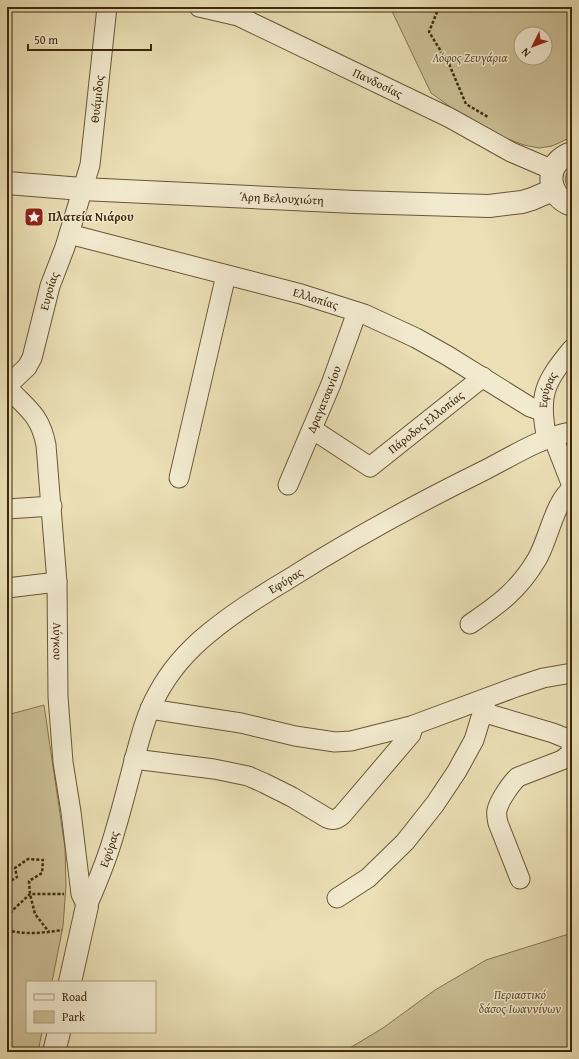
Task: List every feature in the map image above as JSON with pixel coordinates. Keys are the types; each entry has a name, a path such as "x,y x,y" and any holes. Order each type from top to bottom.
{"street":[{"name":"Θυάμιδος","path":"82,189 91,157 107,7"},
{"name":"Πανδοσίας","path":"199,7 238,16 450,118 512,152 553,180"},
{"path":"572,153 561,159 556,164 553,180 561,200 572,206"},
{"name":"Άρη Βελουχιώτη","path":"7,183 82,189 489,206 522,202 532,199 553,180"},
{"name":"Ευροίας","path":"7,387 27,367 32,358 50,286 69,234 82,189"},
{"name":"Ελλοπίας","path":"69,234 301,294 357,312 416,338 483,377 530,407 542,411"},
{"path":"179,478 226,275"},
{"name":"Δραγατσανίου","path":"288,485 340,363 357,312"},
{"name":"Εφύρας","path":"84,909 100,875 115,834 140,737 150,709 164,681 183,657 208,633 240,610 312,564 384,522 550,438 542,411 545,392 553,373 572,349"},
{"name":"Πάροδος Ελλοπίας","path":"312,429 370,467 483,377"},
{"name":"Λύγκου","path":"7,387 38,420 43,432 46,446 57,582 58,697 63,762 84,909"},
{"path":"572,432 550,438 572,486"},
{"path":"470,624 494,608 516,589 544,546 563,498 572,489"},
{"path":"7,509 52,506"},
{"path":"7,588 57,582"},
{"path":"150,709 241,723 295,736 335,742 351,741 484,705 543,678 572,673"},
{"path":"484,705 568,739 572,746 570,754 562,760 518,777 497,808 496,816 498,823 520,879"},
{"path":"338,898 368,878 405,842 435,804 457,771 474,740 484,705"},
{"path":"134,759 214,769 248,776 287,794 327,818 335,820 342,815 411,734 411,726"},
{"path":"70,981 84,909"},
{"path":"54,1052 59,1033"}],"path":[{"path":"439,7 429,32 449,64 466,104 486,115 491,120"},
{"path":"7,883 17,877 16,868 28,859 43,860 42,873 29,881 30,894 35,914 49,932"},
{"path":"30,894 84,909"},
{"path":"7,917 30,894"},
{"path":"7,930 17,933 49,932 84,909"}],"green space":[{"name":"Λόφος Ζευγάρια","path":"390,7 572,7 572,137 552,146 539,148 524,145 500,136 463,116 431,93"},
{"path":"572,168 572,191 567,185 565,179 567,173"},
{"path":"44,705 65,848 66,886 63,926 52,981 26,981 26,1033 42,1033 38,1052 7,1052 7,715"},
{"name":"Περιαστικό δάσος Ιωαννίνων","path":"572,933 572,1052 343,1052 383,1028 435,990 486,960"}],"place":[{"name":"Πλατεία Νιάρου","path":"34,217"}]}
